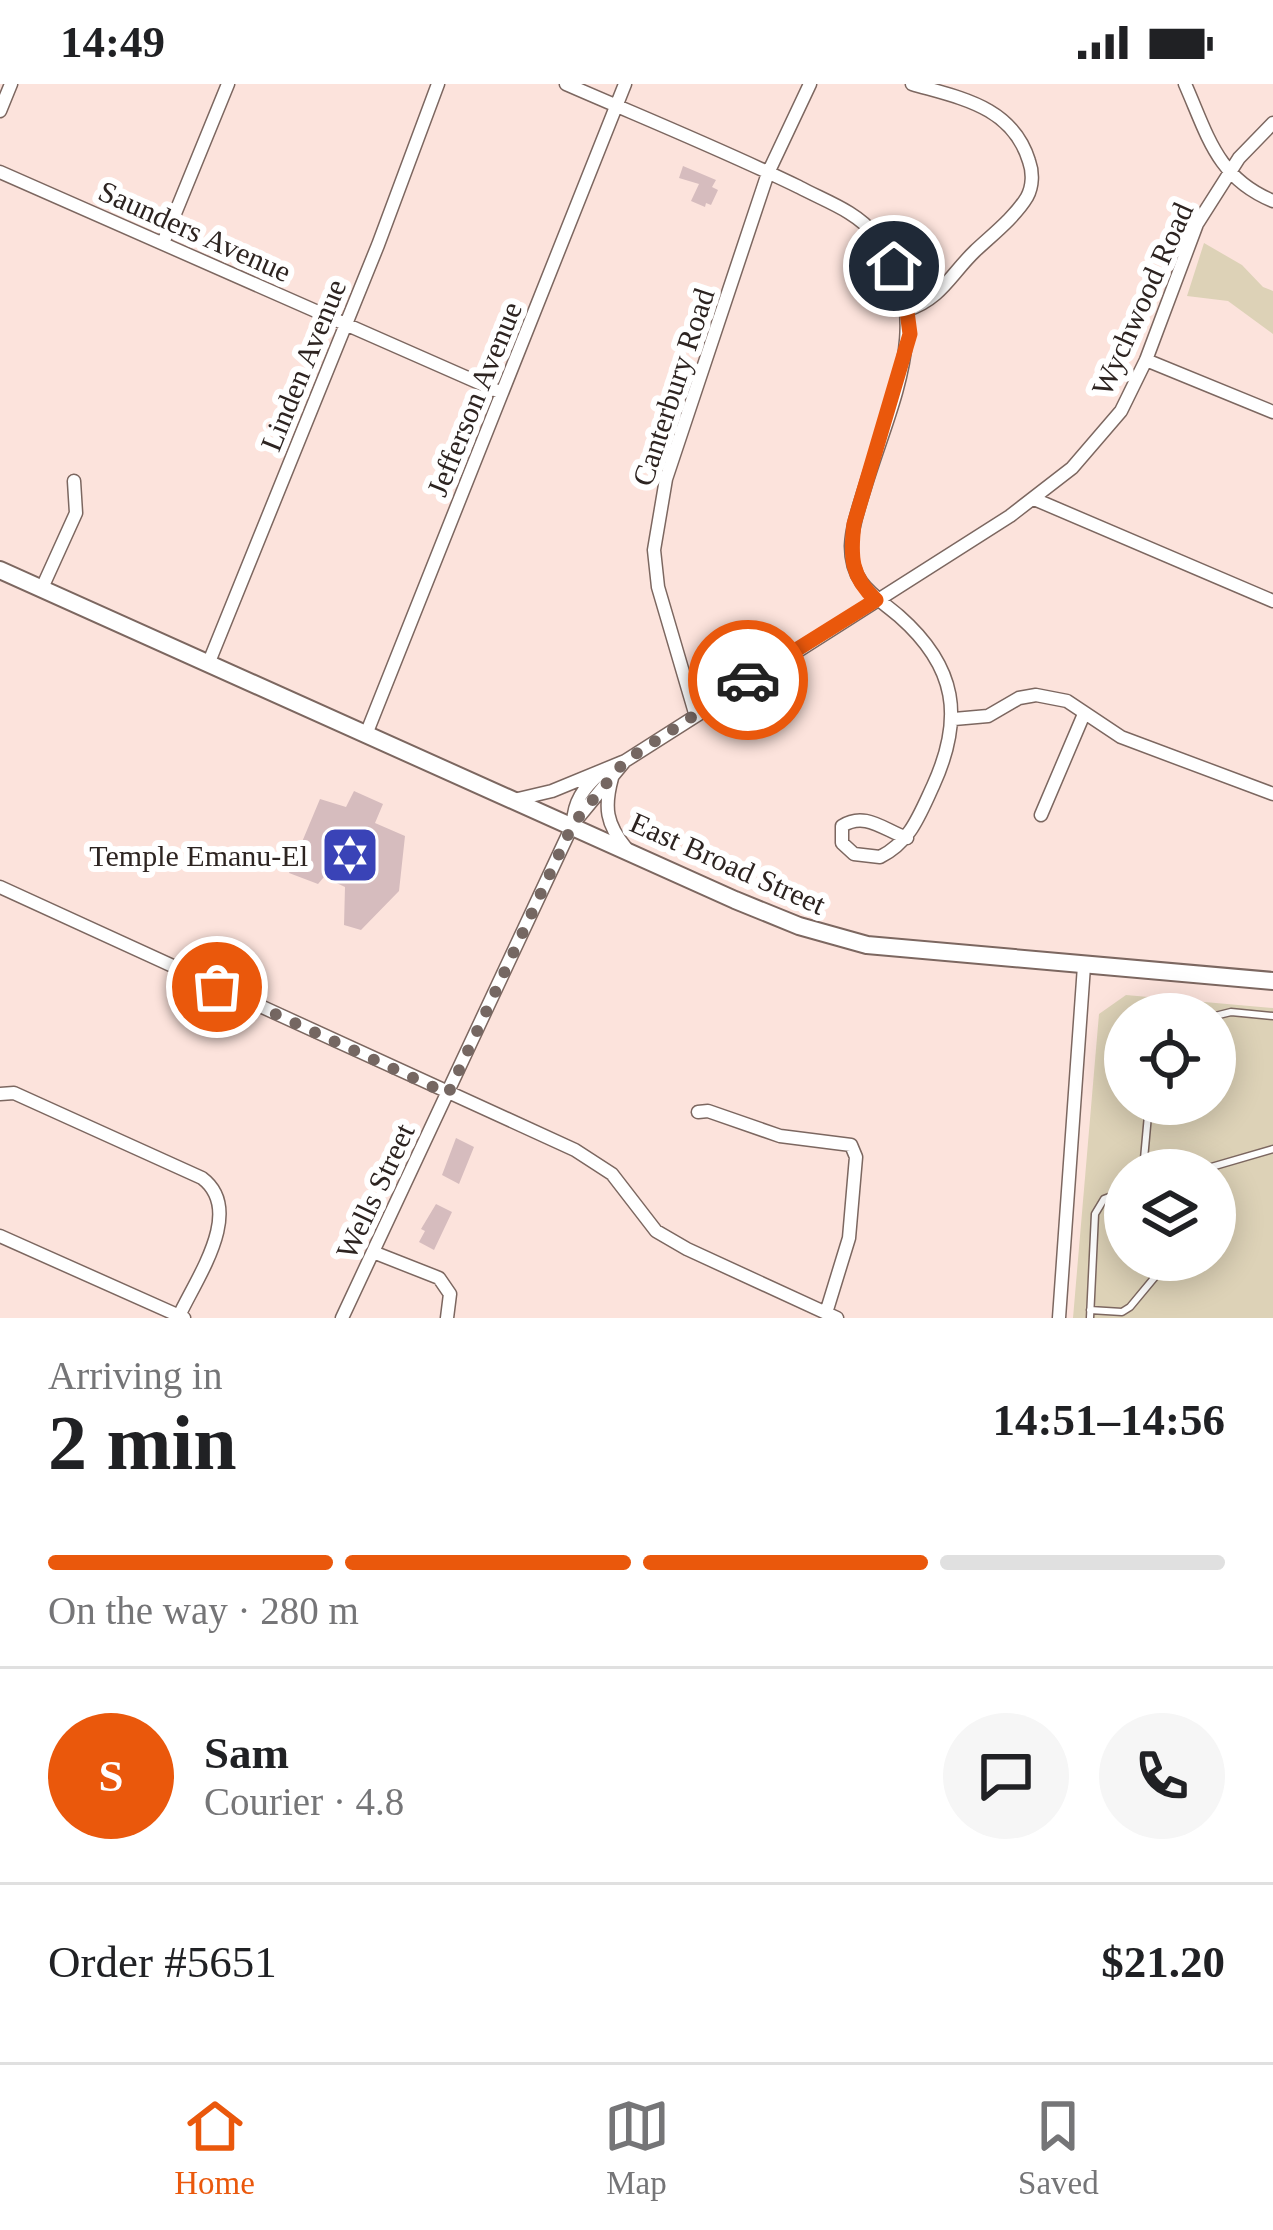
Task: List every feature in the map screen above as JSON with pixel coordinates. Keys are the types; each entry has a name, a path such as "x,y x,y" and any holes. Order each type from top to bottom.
{"street":[{"path":"1,103 11,84"},
{"path":"163,243 228,84"},
{"name":"Linden Avenue","path":"209,662 438,84"},
{"path":"566,84 769,172 858,217 873,232 899,278 910,334 854,524 853,569 859,584 898,616 933,656 950,692 954,719 942,766 908,838 880,857 866,858 842,843 842,826 853,819 868,820 908,838"},
{"name":"Jefferson Avenue","path":"367,732 625,84"},
{"name":"Canterbury Road","path":"695,713 658,587 656,523 666,479 769,172 810,84"},
{"path":"908,310 939,295 959,266 1012,214 1027,196 1032,170 1026,151 1004,119 975,103 912,84"},
{"path":"1186,84 1228,174 1251,192 1273,201"},
{"name":"Wychwood Road","path":"518,799 609,772 1034,499 1097,442 1121,411 1146,360 1197,224 1228,174 1273,123"},
{"name":"Saunders Avenue","path":"0,172 502,393"},
{"path":"1146,360 1273,412"},
{"path":"42,588 76,513 74,481"},
{"path":"1034,499 1273,601"},
{"name":"East Broad Street","path":"0,570 735,900 845,940 892,949 1273,981"},
{"path":"954,719 988,716 1019,698 1036,695 1067,701 1121,736 1273,794"},
{"path":"1041,815 1084,714"},
{"path":"609,772 606,812 613,833 626,848"},
{"name":"Wychwood Road","path":"573,824 609,772"},
{"name":"Wells Street","path":"341,1318 573,824"},
{"path":"0,886 575,1150 612,1174 656,1232 831,1315 849,1238 856,1156 851,1145 780,1136 719,1114 698,1112"},
{"path":"1059,1318 1084,966"},
{"path":"0,1094 14,1093 214,1186 221,1223 180,1317 0,1236"},
{"path":"373,1252 439,1278 450,1294 447,1318"}],"lane":[{"path":"1236,1012 1273,1016"},
{"path":"1236,1160 1273,1149"},
{"path":"1104,1199 1095,1214 1090,1314 1126,1315 1152,1281"}],"shaded area":[{"path":"1204,243 1242,265 1273,291 1273,334 1228,301 1187,296"},
{"path":"1236,1005 1273,1008 1273,1318 1073,1318 1099,1014 1104,1010 1104,1125 1236,1125"}],"building":[{"path":"683,166 716,180 712,187 718,190 711,205 691,201 699,184 679,178"},
{"name":"Temple Emanu-El","path":"354,791 383,804 375,823 405,836 399,891 361,930 344,925 345,887 324,877 318,884 289,873 320,799 346,807"},
{"path":"456,1138 474,1147 459,1184 442,1175"},
{"path":"436,1204 452,1212 434,1250 419,1242"}],"way so far":[{"path":"217,987 448,1094 573,824 625,761 748,680"}],"place":[{"name":"Temple Emanu-El","path":"350,855"}],"route":[{"path":"748,680 876,600 859,584 851,545 910,334 904,289 894,266"}]}
